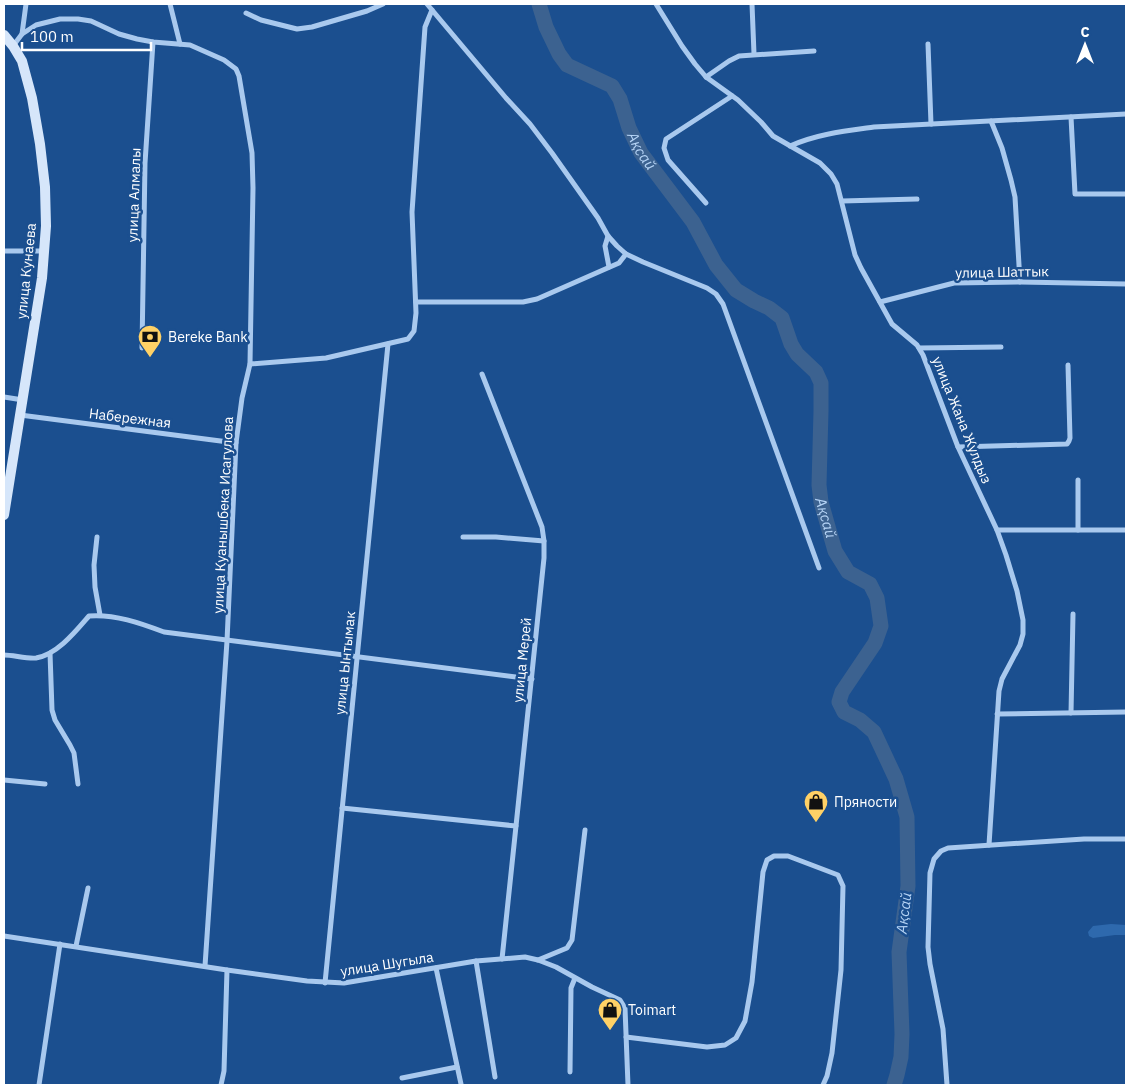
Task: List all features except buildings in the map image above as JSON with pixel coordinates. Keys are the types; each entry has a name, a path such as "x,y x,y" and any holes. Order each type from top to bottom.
{"main road":[{"name":"улица Кунаева","path":"4,35 22,61 30,89 40,144 46,226 42,278 4,515"}],"street":[{"path":"22,34 26,4"},
{"path":"170,4 180,44"},
{"path":"246,13 261,20 297,30 367,11 383,4"},
{"path":"427,4 552,152 608,236 617,246 626,254 643,262 707,288 716,294 723,304 819,568"},
{"name":"улица Жана Жулдыз","path":"656,4 682,46 706,77 732,96 761,122 773,136 820,163 831,174 837,184 861,268 892,324 910,338 923,355 958,447 1006,555 1017,591 1023,620 1023,634 1020,645 1002,679 998,691 989,845"},
{"path":"752,4 754,54"},
{"path":"250,364 326,358 408,339 414,331 416,302 412,202 425,27 432,10"},
{"name":"улица Куанышбека Исагулова","path":"13,46 22,34 36,25 60,19 78,19 91,21 119,34 153,42 190,45 224,60 236,69 239,76 252,153 250,364 242,398 236,443 227,641 205,966"},
{"name":"улица Алмалы","path":"142,348 146,163 153,42"},
{"path":"928,44 931,124"},
{"path":"706,77 739,56 814,51"},
{"path":"706,203 668,160 664,148 666,139 732,96"},
{"path":"790,146 807,139 874,127 1126,114"},
{"path":"1072,117 1075,194 1126,194"},
{"path":"991,121 1002,148 1015,198 1020,282"},
{"path":"842,201 917,199"},
{"path":"608,236 604,246 609,267"},
{"path":"4,252 44,251"},
{"path":"416,302 523,302 537,299 618,263 626,254"},
{"name":"улица Шаттык","path":"880,302 954,283 1126,284"},
{"name":"улица Ынтымак","path":"325,983 388,344"},
{"path":"919,348 1001,347"},
{"path":"958,447 1067,444 1070,438 1068,365"},
{"name":"улица Мерей","path":"482,374 542,526 544,541 532,679 502,959"},
{"path":"4,397 23,400"},
{"name":"Набережная","path":"20,415 236,443"},
{"path":"1078,480 1078,530"},
{"path":"996,530 1126,530"},
{"path":"97,537 94,565 95,587 100,615"},
{"path":"463,537 496,537 544,541"},
{"path":"1071,713 1073,614"},
{"path":"4,655 36,658 50,653 70,638 89,616 100,615 136,621 164,632 532,679"},
{"path":"50,653 52,710 55,720 74,753 78,784"},
{"path":"997,714 1126,712"},
{"path":"4,780 45,784"},
{"path":"342,808 516,826"},
{"path":"538,960 567,948 572,940 585,830"},
{"path":"947,1085 943,1029 928,947 930,873 934,859 941,851 948,848 1084,839 1126,839"},
{"path":"626,1037 707,1047 725,1045 736,1038 745,1021 752,982 763,872 767,860 774,856 788,856 838,875 843,886 841,970 832,1053 823,1085"},
{"path":"76,946 88,888"},
{"name":"улица Шугыла","path":"4,936 227,970 344,984 476,961 526,957 556,967 620,1000 625,1008 628,1085"},
{"path":"39,1085 60,944"},
{"path":"476,961 495,1077"},
{"path":"436,968 461,1084"},
{"path":"221,1085 224,1070 227,970"},
{"path":"570,1072 571,988 575,978"},
{"path":"402,1078 457,1066"}],"shaded area":[{"path":"1126,925 1126,935 1093,938 1089,936 1088,932 1093,926"}],"waterway":[{"name":"Ақсай","path":"539,4 546,27 559,54 567,65 612,86 620,99 629,128 641,153 693,222 716,265 736,290 769,308 782,318 791,344 797,354 816,372 821,383 819,485 821,502 835,551 848,572 870,584 877,598 881,626 875,643 842,692 839,702 844,712 860,720 874,732 896,779 907,817 908,886 899,952 901,1057 894,1085"}],"place":[{"name":"Bereke Bank","path":"150,358"},
{"name":"Пряности","path":"816,823"},
{"name":"Toimart","path":"610,1031"}]}
